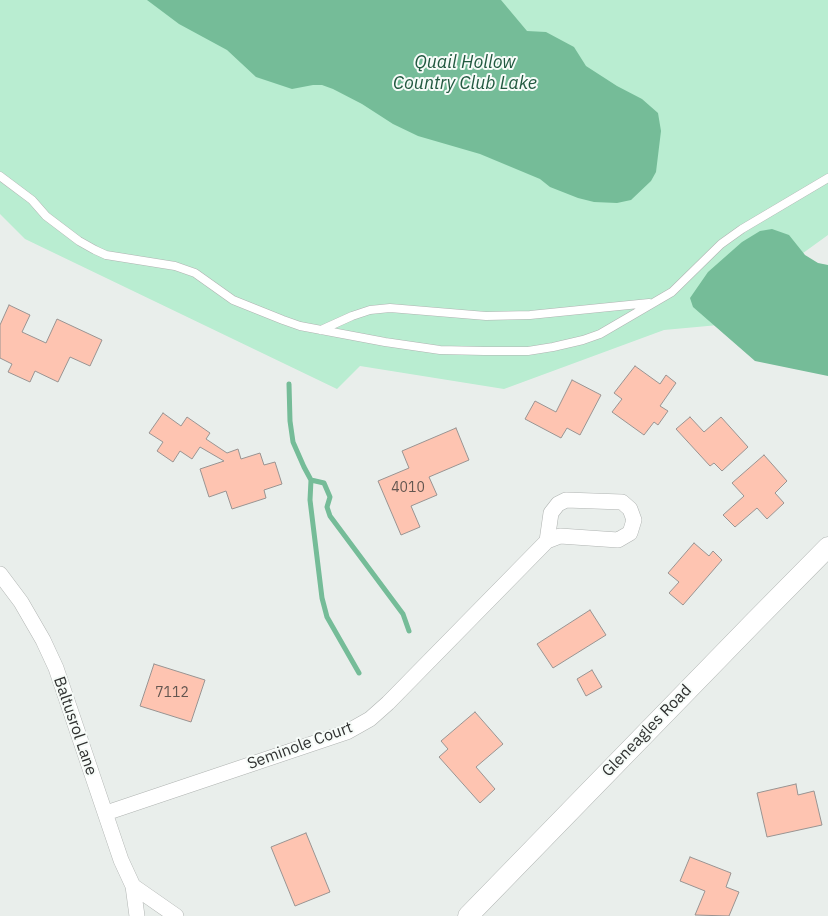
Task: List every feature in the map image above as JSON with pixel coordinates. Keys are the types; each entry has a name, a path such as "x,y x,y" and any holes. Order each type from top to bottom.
{"street":[{"path":"566,500 622,502 630,509 634,520 630,533 618,540 560,536 547,541 551,513 558,504 566,500"},
{"name":"Seminole Court","path":"106,814 347,732 370,719 547,541"},
{"name":"Gleneagles Road","path":"468,916 828,547"},
{"name":"Baltusrol Lane","path":"0,574 21,602 50,654 121,860 133,886 137,916"},
{"path":"133,886 176,916"}],"lane":[{"path":"0,176 32,200 46,216 79,241 95,250 106,255 175,266 195,273 233,300 300,326 440,350 528,351 583,340 600,334 654,303 672,292 722,244 742,229 828,178"},
{"path":"320,330 370,310 390,308 486,316 530,315 654,303"}],"shaded area":[{"path":"0,0 828,0 828,235 792,261 773,320 664,330 504,389 360,366 337,389 25,239 0,214"}],"water":[{"name":"Quail Hollow Country Club Lake","path":"147,0 501,0 527,31 546,32 574,47 586,66 642,99 658,113 661,131 656,172 651,181 631,200 617,203 594,202 578,198 550,187 540,179 480,154 418,136 393,124 362,104 333,89 322,85 313,85 292,89 256,77 227,50 179,24"},
{"path":"772,229 789,235 805,255 818,263 828,265 828,376 755,361 693,307 690,298 708,272 742,242 760,231"}],"building":[{"path":"9,305 30,315 22,332 46,343 57,319 102,340 90,366 70,357 58,382 35,371 30,382 8,372 12,364 0,358 0,325"},
{"path":"635,366 660,384 666,375 676,383 660,406 668,411 658,425 654,422 644,435 612,412 622,399 614,393"},
{"path":"572,380 601,395 580,435 567,428 561,438 525,419 535,401 556,412"},
{"path":"163,413 181,426 187,417 210,433 206,439 227,453 238,449 241,459 260,453 264,465 275,462 282,484 264,490 266,498 232,509 226,491 209,497 200,469 224,461 200,447 192,459 180,451 173,462 157,451 163,442 149,433"},
{"path":"690,417 704,432 721,417 748,447 722,471 714,463 710,466 676,429"},
{"path":"456,428 469,460 429,477 437,495 411,506 420,527 401,535 378,481 409,468 402,451"},
{"path":"764,455 787,481 775,493 784,503 767,519 757,508 735,527 723,515 744,496 732,483"},
{"path":"694,543 709,556 713,551 722,560 683,605 669,593 679,582 668,573"},
{"path":"590,610 606,635 553,668 537,644"},
{"path":"154,664 205,680 191,722 140,706"},
{"path":"592,670 602,687 586,696 577,679"},
{"path":"475,712 503,744 476,767 495,789 480,803 439,757 448,749 441,741"},
{"path":"796,784 798,795 814,791 822,825 767,837 757,793"},
{"path":"306,833 330,892 295,906 271,847"},
{"path":"690,857 731,873 726,887 739,892 729,916 695,915 705,891 680,881"}],"waterway":[{"path":"289,384 290,421 293,442 311,480 310,500 322,598 327,617 359,673"},
{"path":"311,480 324,483 330,497 327,507 330,516 403,614 409,631"}]}
